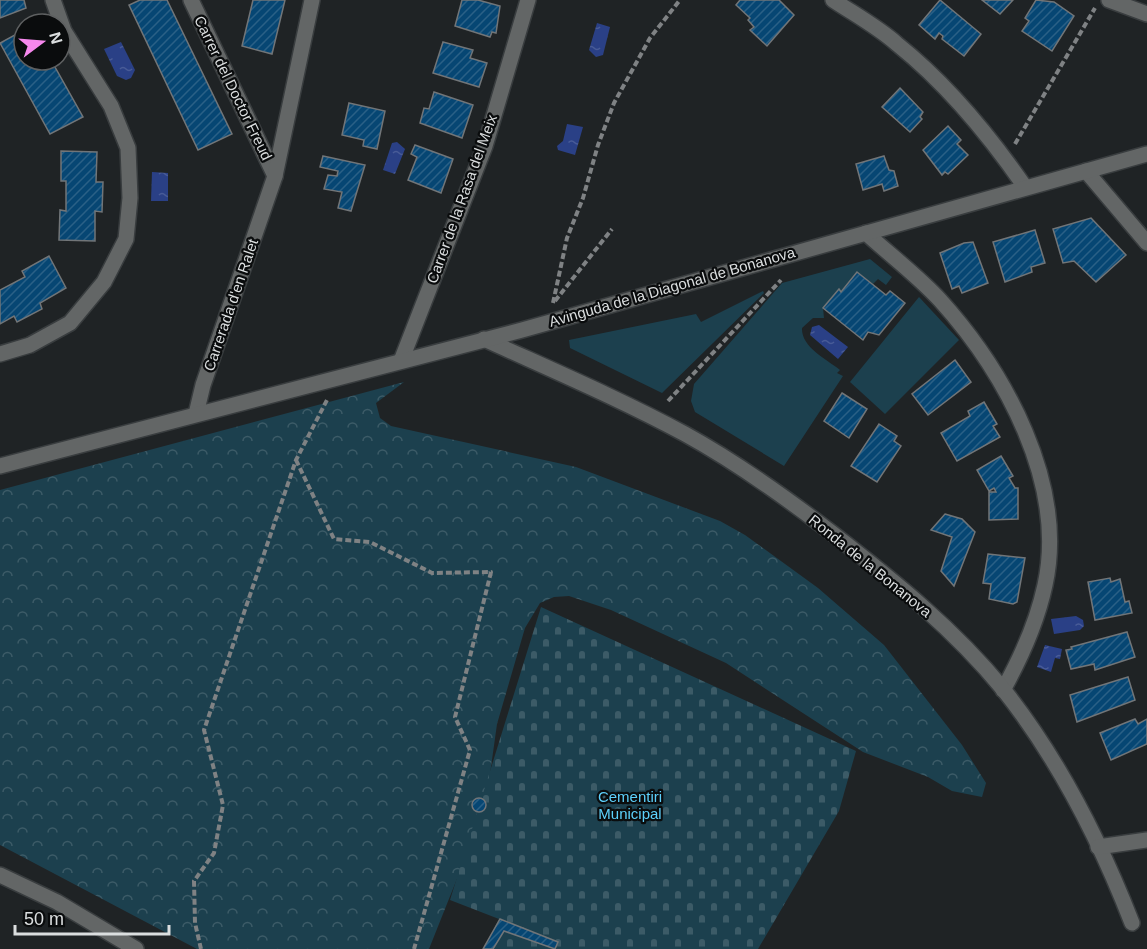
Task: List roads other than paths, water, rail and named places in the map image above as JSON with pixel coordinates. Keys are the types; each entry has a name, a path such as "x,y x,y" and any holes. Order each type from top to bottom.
{"street":[{"path":"0,354 30,345 70,323 104,282 126,239 130,198 129,148 111,106 64,31 53,0"},
{"name":"Carrer del Doctor Freud","path":"191,0 275,176"},
{"name":"Carrerada d'en Ralet","path":"196,414 203,385 275,176 312,0"},
{"name":"Carrer de la Rasa del Meix","path":"400,361 485,146 528,0"},
{"path":"833,0 897,43 947,90 1025,187"},
{"path":"1102,4 1147,14"},
{"name":"Avinguda de la Diagonal de Bonanova","path":"196,414 484,339 1147,154"},
{"path":"1086,171 1147,243"},
{"path":"866,233 939,298 983,351 1011,398 1037,462 1046,509 1046,582 1021,658 1003,690"},
{"name":"Ronda de la Bonanova","path":"484,339 637,409 687,435 768,485 912,597 956,638 1003,690 1057,766 1098,847 1132,923"},
{"path":"0,466 196,414"},
{"path":"1098,847 1147,840"},
{"path":"0,875 57,902 136,949"}],"water":[{"path":"597,23 610,27 603,55 596,57 589,50"},
{"path":"121,42 135,70 131,78 126,80 117,76 104,49"},
{"path":"567,124 583,127 575,155 558,150 557,146 563,141"},
{"path":"397,142 405,149 395,174 383,170 392,143"},
{"path":"152,172 168,173 168,201 151,201"},
{"path":"819,325 848,347 838,359 810,335 812,327"},
{"path":"1076,616 1083,620 1084,626 1080,630 1054,634 1051,619"},
{"path":"1045,645 1062,649 1060,659 1055,658 1051,672 1037,667"}],"park label":[{"name":"Cementiri Municipal","path":"630,806"}]}
